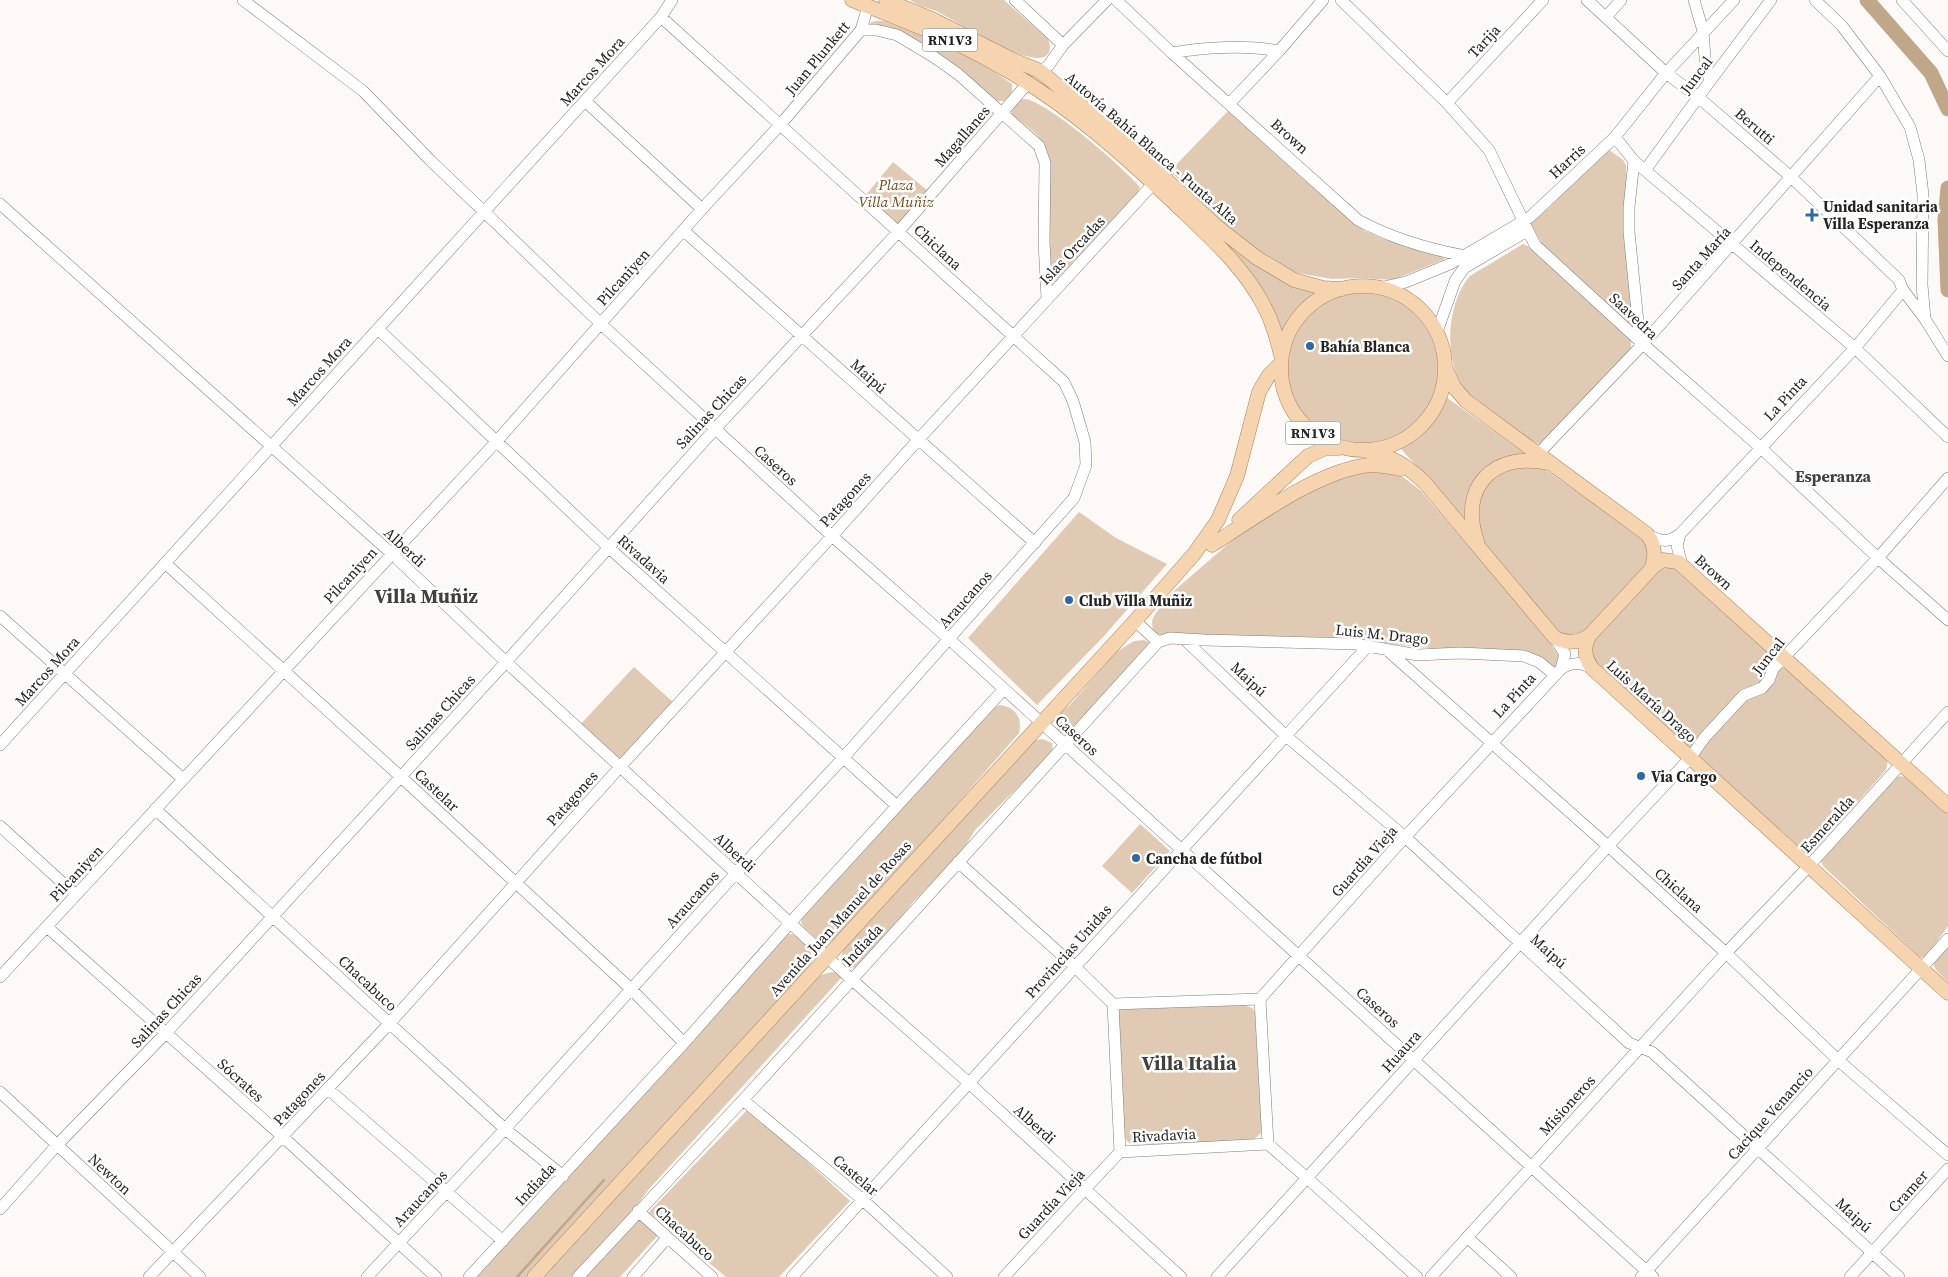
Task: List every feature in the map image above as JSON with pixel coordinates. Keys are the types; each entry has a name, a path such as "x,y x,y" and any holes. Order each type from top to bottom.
{"main road":[{"name":"Autovía Bahía Blanca - Punta Alta","path":"852,0 949,40 1002,67 1028,83 1094,131 1154,184 1223,250 1243,273 1266,310 1281,359"},
{"name":"Autovía Bahía Blanca - Punta Alta","path":"888,0 1040,71 1130,146 1220,230 1257,258 1294,280 1316,286 1342,289"},
{"name":"RN1V3","path":"1360,286 1379,288 1397,294 1413,303 1427,316 1437,332 1443,350 1445,368 1443,387 1437,405 1427,420 1413,434 1397,443 1379,449 1360,451 1342,448 1324,441 1296,417 1287,400 1281,382 1281,359 1287,337 1296,320 1316,301 1342,289 1360,286"},
{"name":"Avenida Juan Manuel de Rosas","path":"534,1277 1135,621 1203,543 1225,506 1237,476 1257,397 1264,383 1281,359"},
{"path":"1360,451 1384,455 1393,459 1409,468 1425,483 1555,638 1574,642 1590,635 1652,567 1655,552 1648,534 1466,401 1454,386 1445,368"},
{"name":"Avenida Juan Manuel de Rosas","path":"1171,581 1308,456 1326,448 1342,448"},
{"path":"1480,547 1474,530 1471,511 1474,495 1482,480 1495,469 1510,462 1530,460 1551,464"},
{"path":"1212,545 1292,494 1314,483 1351,469 1372,465 1392,467 1406,472 1425,483"},
{"name":"Brown","path":"1652,567 1658,562 1668,560 1682,564 1948,806"},
{"name":"Luis María Drago","path":"1590,635 1585,647 1585,653 1592,668 1948,993"}],"street":[{"name":"Caseros","path":"243,0 363,91 484,212 601,324 832,536 1004,688 1299,955 1531,1166 1647,1275"},
{"name":"Marcos Mora","path":"0,745 585,102 661,17 672,0"},
{"path":"1015,0 1063,45"},
{"path":"1040,71 1048,66 1063,45 1107,0"},
{"name":"Brown","path":"1116,0 1172,53 1358,220 1382,233 1422,246 1466,256"},
{"path":"1229,104 1279,51 1323,0"},
{"name":"Saavedra","path":"1341,0 1447,103 1489,150 1536,245 1948,620"},
{"name":"Tarija","path":"1447,103 1543,0"},
{"name":"Berutti","path":"1588,0 1666,73 1698,97 1791,177 1901,285 1948,356"},
{"path":"1606,17 1621,0"},
{"path":"1694,0 1703,32 1705,58 1710,81"},
{"name":"Harris","path":"1437,332 1455,281 1464,268 1525,226 1615,137 1666,73 1734,0"},
{"name":"Juncal","path":"1649,172 1698,97 1771,0"},
{"path":"1815,0 1842,26 1880,76 1910,127 1919,160 1923,195 1922,285 1925,319"},
{"path":"1902,0 1948,51"},
{"name":"Juan Plunkett","path":"780,125 861,30 868,6"},
{"name":"Chiclana","path":"661,17 1064,382 1079,418 1085,442 1086,464"},
{"path":"861,30 876,30 896,35 919,47 958,74 1035,141 1043,153 1045,163 1044,242 1047,298"},
{"path":"1172,53 1191,49 1263,48 1279,51"},
{"name":"Santa María","path":"1538,454 1732,246 1880,76"},
{"name":"Magallanes","path":"899,231 1028,83"},
{"path":"585,102 702,209"},
{"name":"Pilcaniyen","path":"0,977 391,553 496,442 702,209 780,125"},
{"name":"Independencia","path":"1615,137 1634,161 1649,172 1732,246 1855,348 1948,437"},
{"path":"1634,161 1629,232 1642,343"},
{"path":"1631,184 1649,172"},
{"name":"Islas Orcadas","path":"1014,337 1047,298 1154,184"},
{"name":"Alberdi","path":"0,204 391,553 506,662 851,979 969,1083 1181,1277"},
{"name":"Harris","path":"1379,288 1406,282 1466,256 1525,226"},
{"name":"Maipú","path":"684,230 1035,543"},
{"name":"Salinas Chicas","path":"0,1209 57,1145 166,1034 506,662 715,429 899,231"},
{"name":"La Pinta","path":"1680,534 1855,348 1901,285"},
{"name":"Rivadavia","path":"378,329 608,547 896,805"},
{"name":"Patagones","path":"149,1277 388,1024 620,767 1014,337"},
{"name":"Araucanos","path":"367,1277 505,1129 736,873 844,757 1035,543 1074,498 1086,464"},
{"name":"Juncal","path":"1608,846 1690,758 1705,737 1744,695 1762,688 1769,680 1773,669 1878,558 1948,478"},
{"path":"1648,534 1657,540 1666,541 1680,534"},
{"path":"1680,534 1677,546 1682,564"},
{"name":"Castelar","path":"165,563 401,777 631,990 684,1043"},
{"path":"0,616 183,779"},
{"path":"1135,621 1158,642"},
{"name":"Indiada","path":"578,1277 742,1100 1158,642 1170,638"},
{"name":"Luis M. Drago","path":"1170,638 1356,644 1418,655 1460,653 1524,656 1558,672"},
{"path":"1555,638 1565,654 1558,672"},
{"name":"Maipú","path":"1184,639 1285,735 1405,837 1519,944 1629,1043 1652,1052 1899,1277"},
{"name":"Provincias Unidas","path":"792,1277 1367,647"},
{"name":"Chiclana","path":"1387,650 1726,953 1838,1060 1948,1155"},
{"path":"1558,672 1572,663 1592,668"},
{"name":"La Pinta","path":"1491,744 1558,672"},
{"name":"Indiada","path":"469,1277 684,1043 790,922 1004,688"},
{"name":"Esmeralda","path":"1726,953 1809,866 1948,712"},
{"name":"Guardia Vieja","path":"1260,999 1491,744"},
{"name":"Chacabuco","path":"155,809 274,916 388,1024 505,1129 563,1176"},
{"path":"0,826 76,895"},
{"name":"Huaura","path":"1217,1277 1608,846"},
{"path":"958,862 1075,967 1113,1004 1260,999 1268,1144 1417,1277"},
{"name":"Sócrates","path":"46,927 283,1137 400,1242 436,1277"},
{"name":"Cacique Venancio","path":"1647,1275 1758,1148 1948,939"},
{"name":"Misioneros","path":"1431,1277 1726,953"},
{"name":"Rivadavia","path":"1113,1004 1120,1152 1268,1144"},
{"path":"328,1088 503,1240"},
{"name":"Newton","path":"0,1092 200,1277"},
{"name":"Castelar","path":"742,1100 863,1200 947,1277"},
{"name":"Guardia Vieja","path":"1004,1277 1120,1152"},
{"name":"Cramer","path":"1850,1277 1948,1169"},
{"name":"Chacabuco","path":"638,1211 712,1277"},
{"path":"1467,1237 1511,1277"},
{"path":"632,1277 667,1238"}],"green space":[{"path":"862,0 873,0 914,16 1017,67 1037,79 1075,106 1215,231 1321,292 1300,307 1282,337 1273,308 1257,282 1244,266 1076,111"},
{"path":"910,0 1004,0 1048,39 1049,52 1040,58 1013,51 996,44 938,12"},
{"path":"876,21 884,21 918,34 982,64 1012,84 1012,93 1008,101 997,101 935,56 901,35 870,24"},
{"path":"1024,99 1049,110 1066,122 1102,151 1140,187 1137,195 1054,282 1049,275 1049,158 1040,138 1012,115 1011,109 1017,101"},
{"path":"1229,110 1301,177 1365,231 1381,238 1442,256 1445,259 1393,280 1332,279 1292,272 1235,235 1170,171"},
{"path":"1608,149 1623,160 1626,165 1633,329 1542,244 1529,221 1549,208 1602,151"},
{"name":"Plaza Villa Muñiz","path":"893,162 928,191 898,225 866,195"},
{"path":"1523,244 1528,246 1631,340 1631,349 1540,444 1515,430 1468,393 1457,376 1451,347 1452,315 1462,287 1470,276"},
{"path":"1362,293 1377,294 1391,299 1416,315 1432,340 1437,354 1437,384 1432,398 1416,423 1391,439 1377,444 1362,445 1347,444 1333,439 1308,423 1292,398 1287,384 1286,369 1287,354 1292,340 1308,315 1333,299 1347,294"},
{"path":"1446,397 1524,453 1525,456 1501,461 1467,521 1401,449 1402,445 1416,436 1434,419"},
{"path":"1505,467 1543,468 1647,543 1649,562 1586,633 1572,636 1559,632 1479,534 1478,494"},
{"path":"1371,469 1399,474 1420,490 1544,634 1559,656 1556,668 1543,660 1434,652 1430,648 1323,637 1161,635 1153,632 1152,621 1154,616 1168,596 1249,526 1325,482"},
{"name":"Club Villa Muñiz","path":"1079,512 1116,538 1167,564 1104,636 1037,705 968,638"},
{"path":"1662,567 1676,568 1771,652 1768,675 1693,752 1592,660 1591,642"},
{"path":"1144,640 1150,643 1071,731 1059,734 1056,729 1056,719 1060,713 1070,705 1116,652 1134,641"},
{"path":"634,667 674,703 620,763 578,727"},
{"path":"1783,668 1788,669 1888,760 1886,770 1815,850 1809,854 1804,852 1699,756 1710,735 1721,723"},
{"path":"1000,705 1010,708 1017,714 1020,723 1019,733 876,897 834,941 824,942 818,940 803,926 801,914 995,707"},
{"path":"1042,739 1052,743 1053,752 975,830 962,852 912,903 858,967 852,968 846,965 841,958 844,946 1029,745 1036,740"},
{"path":"1897,777 1909,778 1948,814 1948,926 1926,958 1920,957 1823,866 1821,861"},
{"name":"Cancha de fútbol","path":"1140,824 1170,851 1132,893 1102,866"},
{"path":"788,934 798,936 809,947 812,961 809,966 528,1277 477,1277 784,936"},
{"path":"1948,945 1948,982 1936,970 1933,964"},
{"path":"832,972 838,973 842,977 649,1189 628,1217 573,1277 543,1277 813,983 821,975"},
{"path":"1245,1005 1252,1008 1255,1012 1262,1130 1260,1134 1253,1140 1135,1145 1128,1141 1124,1134 1118,1013 1120,1009 1125,1007"},
{"path":"749,1108 850,1201 779,1277 726,1277 649,1212"},
{"path":"640,1218 659,1234 620,1277 586,1277"}],"waterway":[{"path":"1867,0 1931,73 1948,109"},
{"path":"1948,188 1945,220 1948,290"},
{"path":"517,1277 604,1180"}],"place":[{"name":"Unidad sanitaria Villa Esperanza","path":"1812,215"},
{"name":"Bahía Blanca","path":"1310,346"},
{"name":"Club Villa Muñiz","path":"1069,600"},
{"name":"Via Cargo","path":"1641,776"},
{"name":"Cancha de fútbol","path":"1136,858"}],"district":[{"name":"Esperanza","path":"1833,476"},
{"name":"Villa Muñiz","path":"426,596"},
{"name":"Villa Italia","path":"1189,1063"}]}
